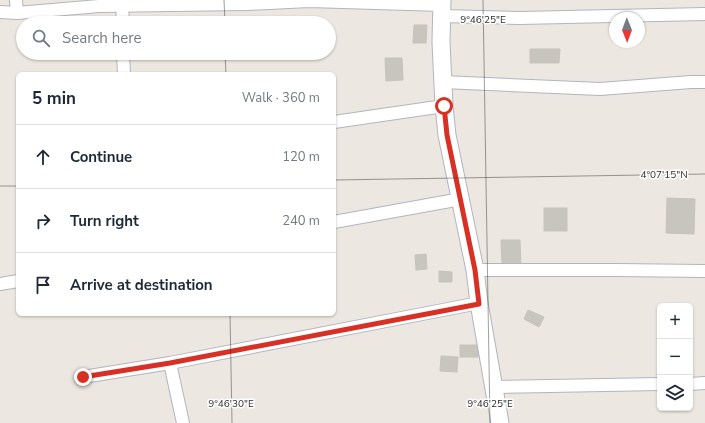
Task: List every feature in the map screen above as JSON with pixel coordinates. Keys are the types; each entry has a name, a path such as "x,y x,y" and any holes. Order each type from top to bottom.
{"main road":[{"path":"442,7 441,42 447,135 475,270 479,304 500,423"}],"street":[{"path":"16,0 17,13"},
{"path":"0,12 17,13 99,3 122,6 248,4 309,1 442,7 520,18 705,14"},
{"path":"122,6 123,16"},
{"path":"123,60 124,72"},
{"path":"444,82 600,89 705,82"},
{"path":"336,122 444,106"},
{"path":"336,222 461,199"},
{"path":"475,270 705,271"},
{"path":"0,284 16,281"},
{"path":"83,377 170,363 479,304"},
{"path":"170,363 183,423"},
{"path":"693,384 705,383"},
{"path":"494,387 657,384"}],"building":[{"path":"414,25 427,25 426,43 413,43"},
{"path":"530,49 560,49 559,63 530,63"},
{"path":"385,58 402,58 403,80 386,81"},
{"path":"667,198 695,199 694,234 666,233"},
{"path":"544,208 567,208 567,231 544,231"},
{"path":"501,240 520,240 521,265 502,266"},
{"path":"426,254 427,269 416,270 415,255"},
{"path":"439,271 452,272 452,282 439,282"},
{"path":"528,310 544,317 539,327 524,319"},
{"path":"460,345 478,345 478,357 460,357"},
{"path":"441,356 458,357 457,372 440,371"}],"route":[{"path":"83,377 170,363 479,304 475,270 447,135 444,106"}]}
